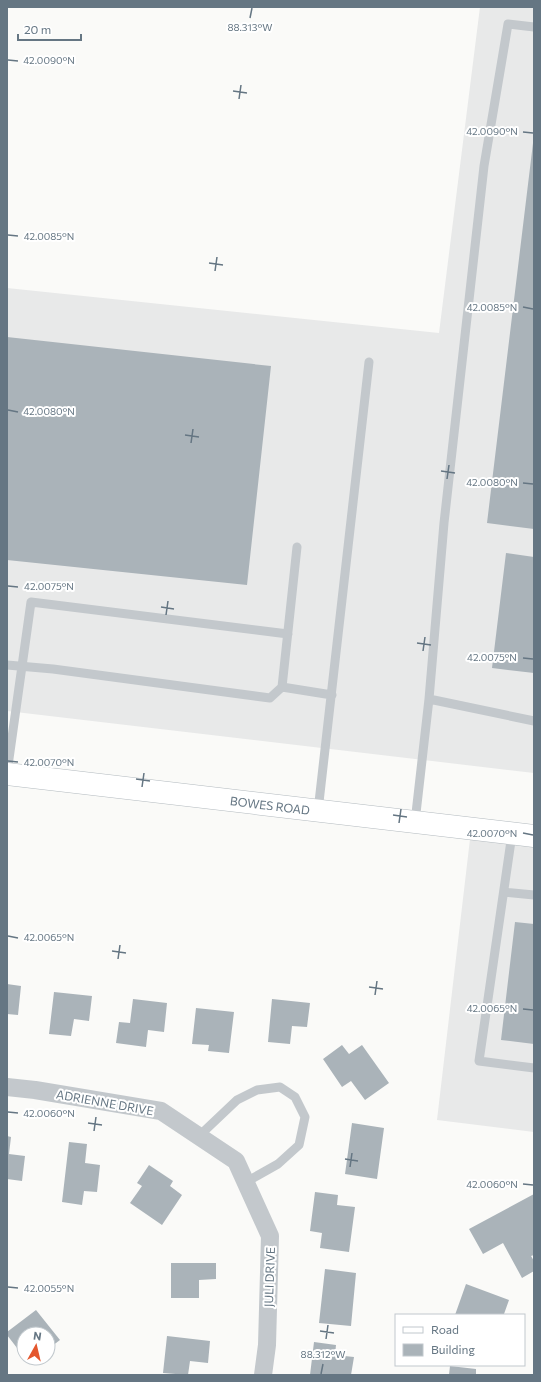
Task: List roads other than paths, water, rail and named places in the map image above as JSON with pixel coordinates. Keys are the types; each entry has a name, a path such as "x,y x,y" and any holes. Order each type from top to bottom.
{"main road":[{"name":"BOWES ROAD","path":"7,773 534,836"}],"street":[{"name":"ADRIENNE DRIVE","path":"7,1087 35,1090 161,1111 236,1161"},
{"name":"JULI DRIVE","path":"236,1161 270,1236 266,1345 263,1375"}],"lane":[{"path":"415,822 429,699 444,523 484,166 508,24 534,27"},
{"path":"318,811 369,362"},
{"path":"7,665 270,698 282,687 297,547"},
{"path":"7,773 31,602 288,634"},
{"path":"282,687 332,694"},
{"path":"429,699 534,721"},
{"path":"512,834 479,1061 534,1068"},
{"path":"504,892 534,895"},
{"path":"199,1136 237,1100 257,1090 280,1088 295,1097 305,1117 298,1146 278,1164 246,1182"}]}
